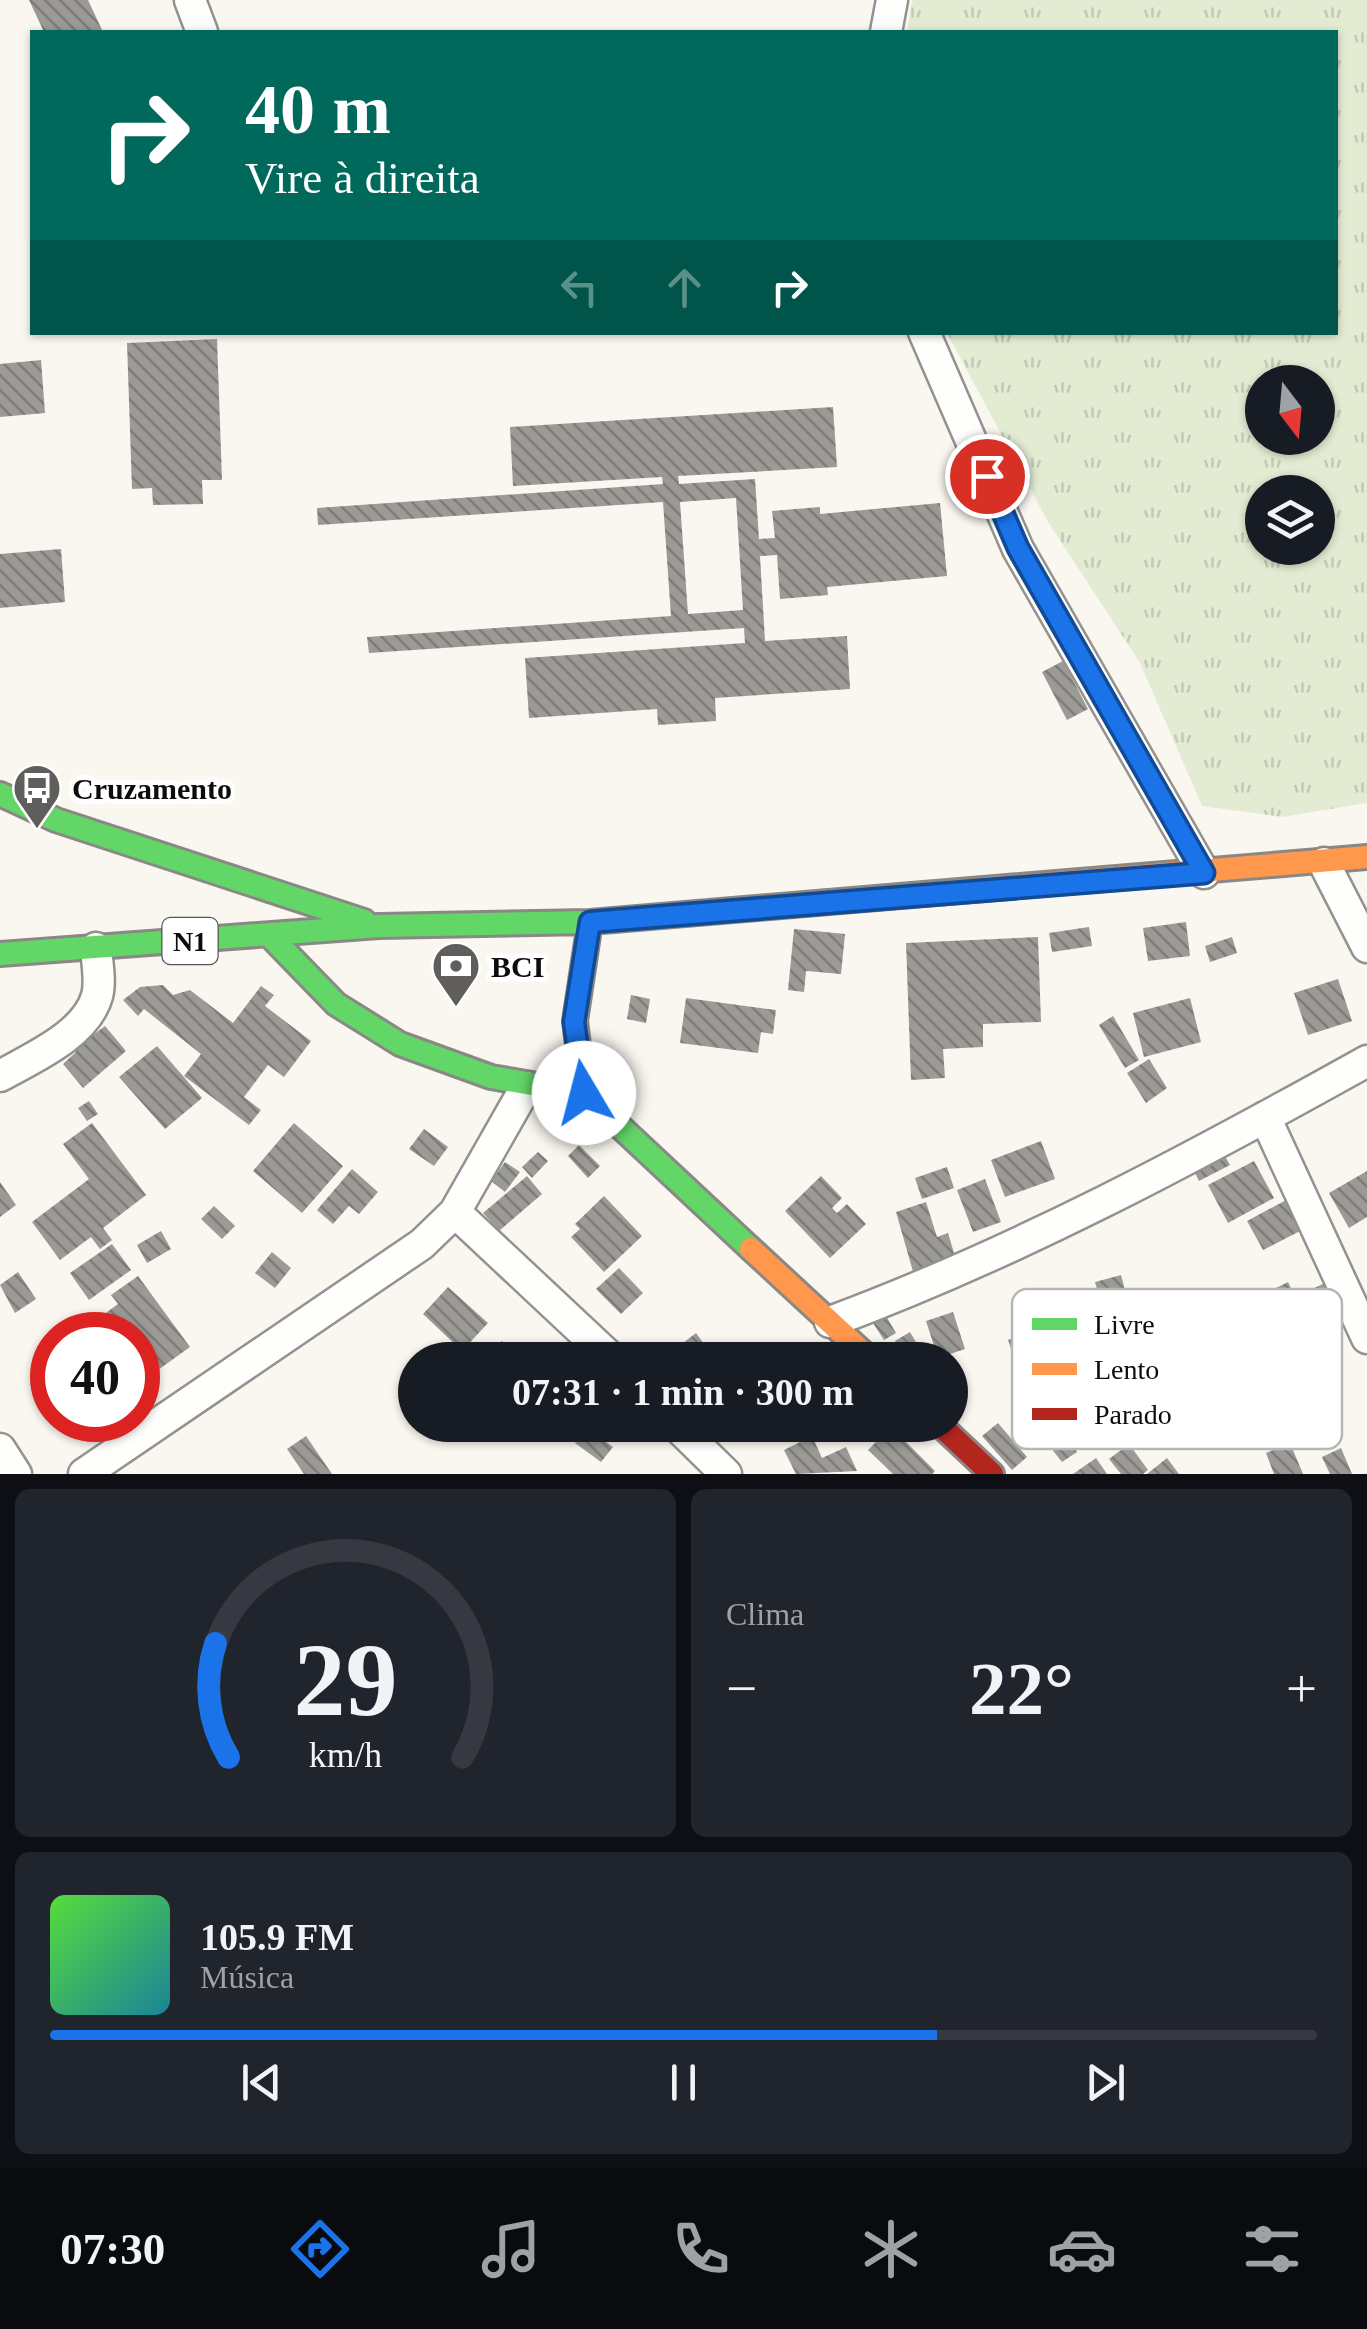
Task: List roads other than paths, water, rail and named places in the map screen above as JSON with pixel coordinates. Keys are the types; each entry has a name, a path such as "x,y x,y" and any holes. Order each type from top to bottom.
{"main road":[{"path":"0,794 56,820 379,926"},
{"name":"N1","path":"0,954 379,926 590,922 1367,857"},
{"path":"584,1093 574,1022 590,922"},
{"path":"270,936 343,1010 387,1040 526,1087 584,1093 852,1342"},
{"path":"958,1442 992,1474"}],"street":[{"path":"190,0 201,30"},
{"path":"886,30 892,0"},
{"path":"925,335 1018,548 1204,873"},
{"path":"1324,863 1367,947"},
{"path":"0,1076 51,1047 89,1014 98,993 96,948"},
{"path":"830,1322 980,1262 1265,1118 1367,1061"},
{"path":"84,1474 390,1270 455,1212 526,1087"},
{"path":"1265,1118 1367,1338"},
{"path":"455,1212 594,1342"},
{"path":"693,1442 726,1474"},
{"path":"0,1449 16,1474"}],"place":[{"name":"Cruzamento","path":"37,830"},
{"name":"BCI","path":"456,1008"}]}
